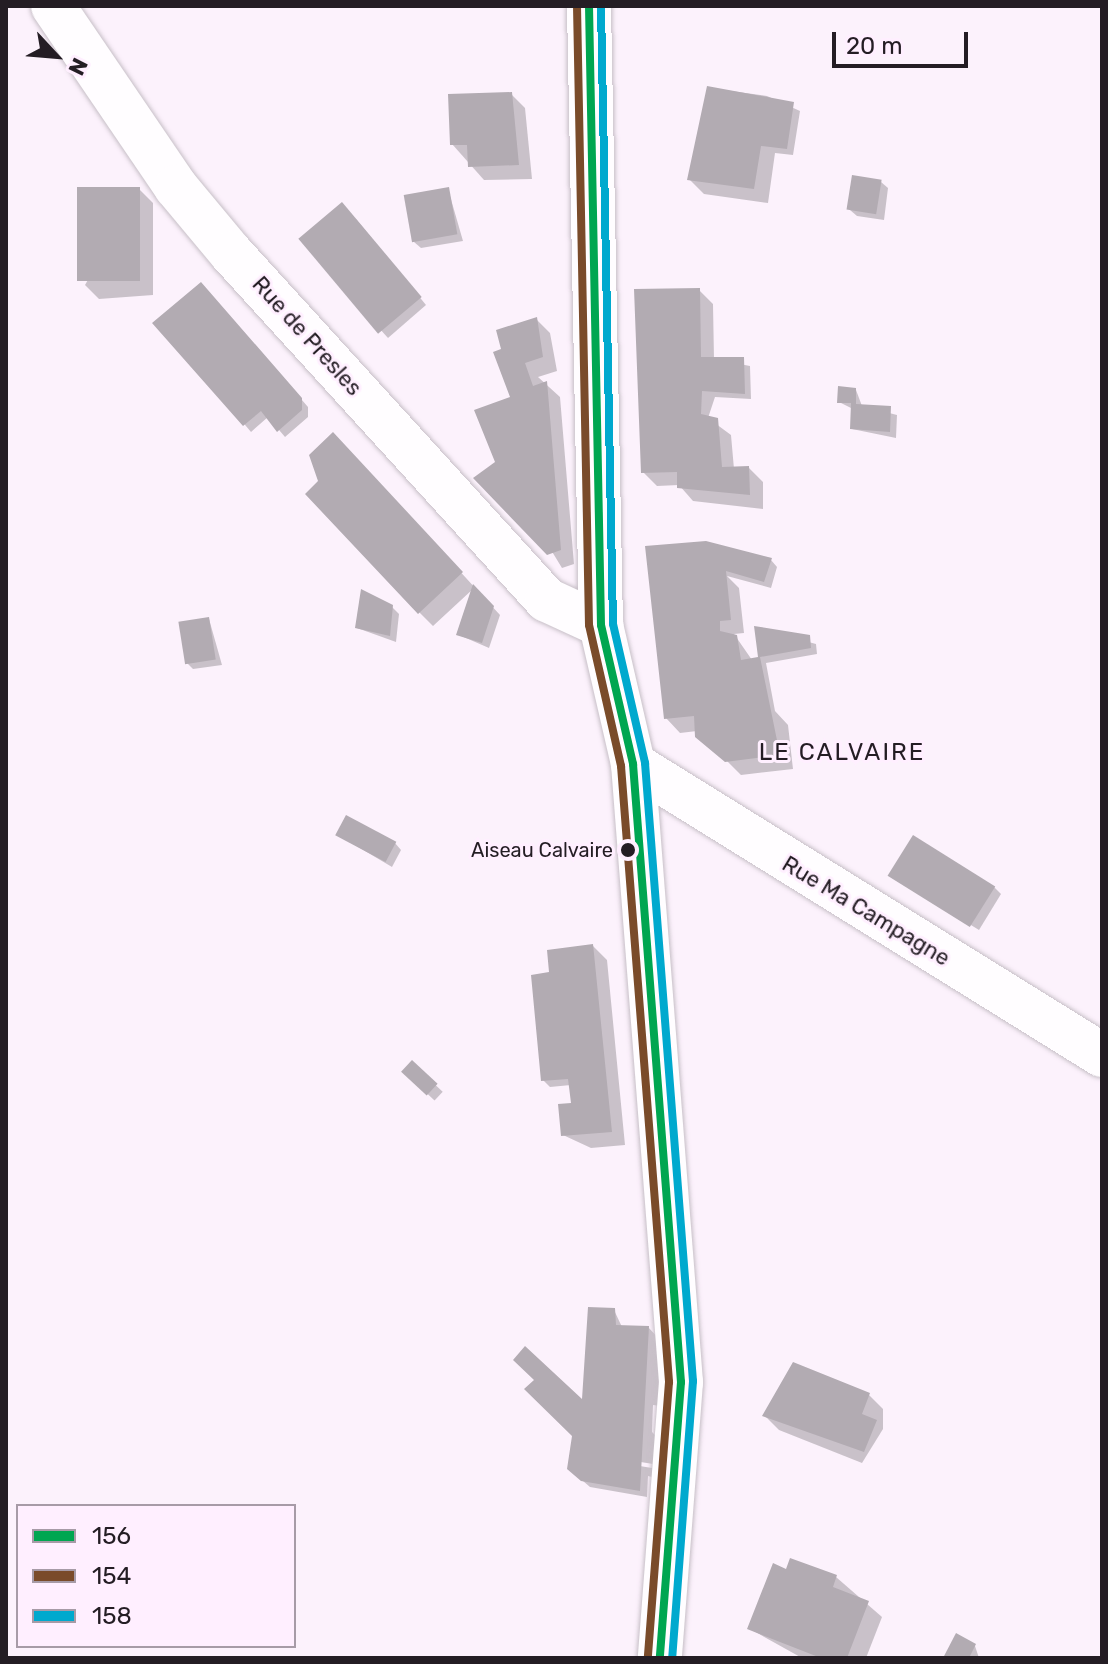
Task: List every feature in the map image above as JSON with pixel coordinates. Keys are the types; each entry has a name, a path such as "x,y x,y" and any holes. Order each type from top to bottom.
{"street":[{"name":"Rue de Presles","path":"53,6 176,187 231,253 547,600 601,625"},
{"path":"589,6 601,625 633,764 681,1382 660,1658"},
{"name":"Rue Ma Campagne","path":"633,764 1102,1055"}],"building":[{"path":"707,86 794,102 787,149 761,146 754,189 687,180"},
{"path":"512,92 519,165 468,167 467,145 450,145 448,94"},
{"path":"852,175 882,180 876,214 847,210"},
{"path":"77,187 140,187 140,281 77,281"},
{"path":"449,187 457,234 412,242 404,195"},
{"path":"342,202 422,297 378,334 298,239"},
{"path":"201,282 302,398 302,410 277,432 261,411 243,426 152,323"},
{"path":"700,288 701,357 744,357 745,394 702,391 701,414 718,418 722,467 749,466 750,495 677,488 677,472 641,473 634,289"},
{"path":"537,317 543,357 525,363 533,386 547,381 561,550 547,555 473,478 495,462 474,410 510,397 493,352 501,349 496,330"},
{"path":"838,386 856,388 856,404 891,406 890,432 850,429 851,403 837,403"},
{"path":"333,432 463,572 418,614 305,494 318,481 309,455"},
{"path":"706,541 772,558 764,582 726,571 731,620 720,621 720,631 737,635 741,660 758,657 754,626 810,635 811,648 760,657 780,755 725,762 695,737 694,716 664,719 645,546"},
{"path":"473,584 494,606 482,643 456,635"},
{"path":"361,589 393,605 390,636 355,628"},
{"path":"209,617 216,659 185,664 178,622"},
{"path":"346,815 396,842 386,862 335,835"},
{"path":"913,835 995,886 970,927 888,876"},
{"path":"593,944 612,1132 561,1136 558,1104 571,1103 568,1079 541,1081 531,975 549,972 547,950"},
{"path":"412,1060 438,1084 427,1096 401,1072"},
{"path":"588,1307 615,1308 616,1325 649,1326 640,1491 581,1481 567,1469 572,1436 524,1389 534,1380 513,1360 525,1346 582,1399"},
{"path":"793,1362 870,1393 862,1414 877,1420 864,1452 762,1416"},
{"path":"790,1558 837,1575 833,1587 869,1601 847,1658 821,1658 747,1629 773,1563 786,1569"},
{"path":"956,1633 976,1644 969,1658 943,1658"}],"transit line":[{"name":"154","path":"577,6 589,625 621,766 669,1382 648,1657"},
{"name":"156","path":"589,6 601,625 633,764 681,1382 660,1658"},
{"name":"158","path":"601,6 613,624 645,763 693,1381 672,1658"}],"place":[{"name":"Aiseau Calvaire","path":"628,850"}],"district":[{"name":"LE CALVAIRE","path":"842,753"}]}
